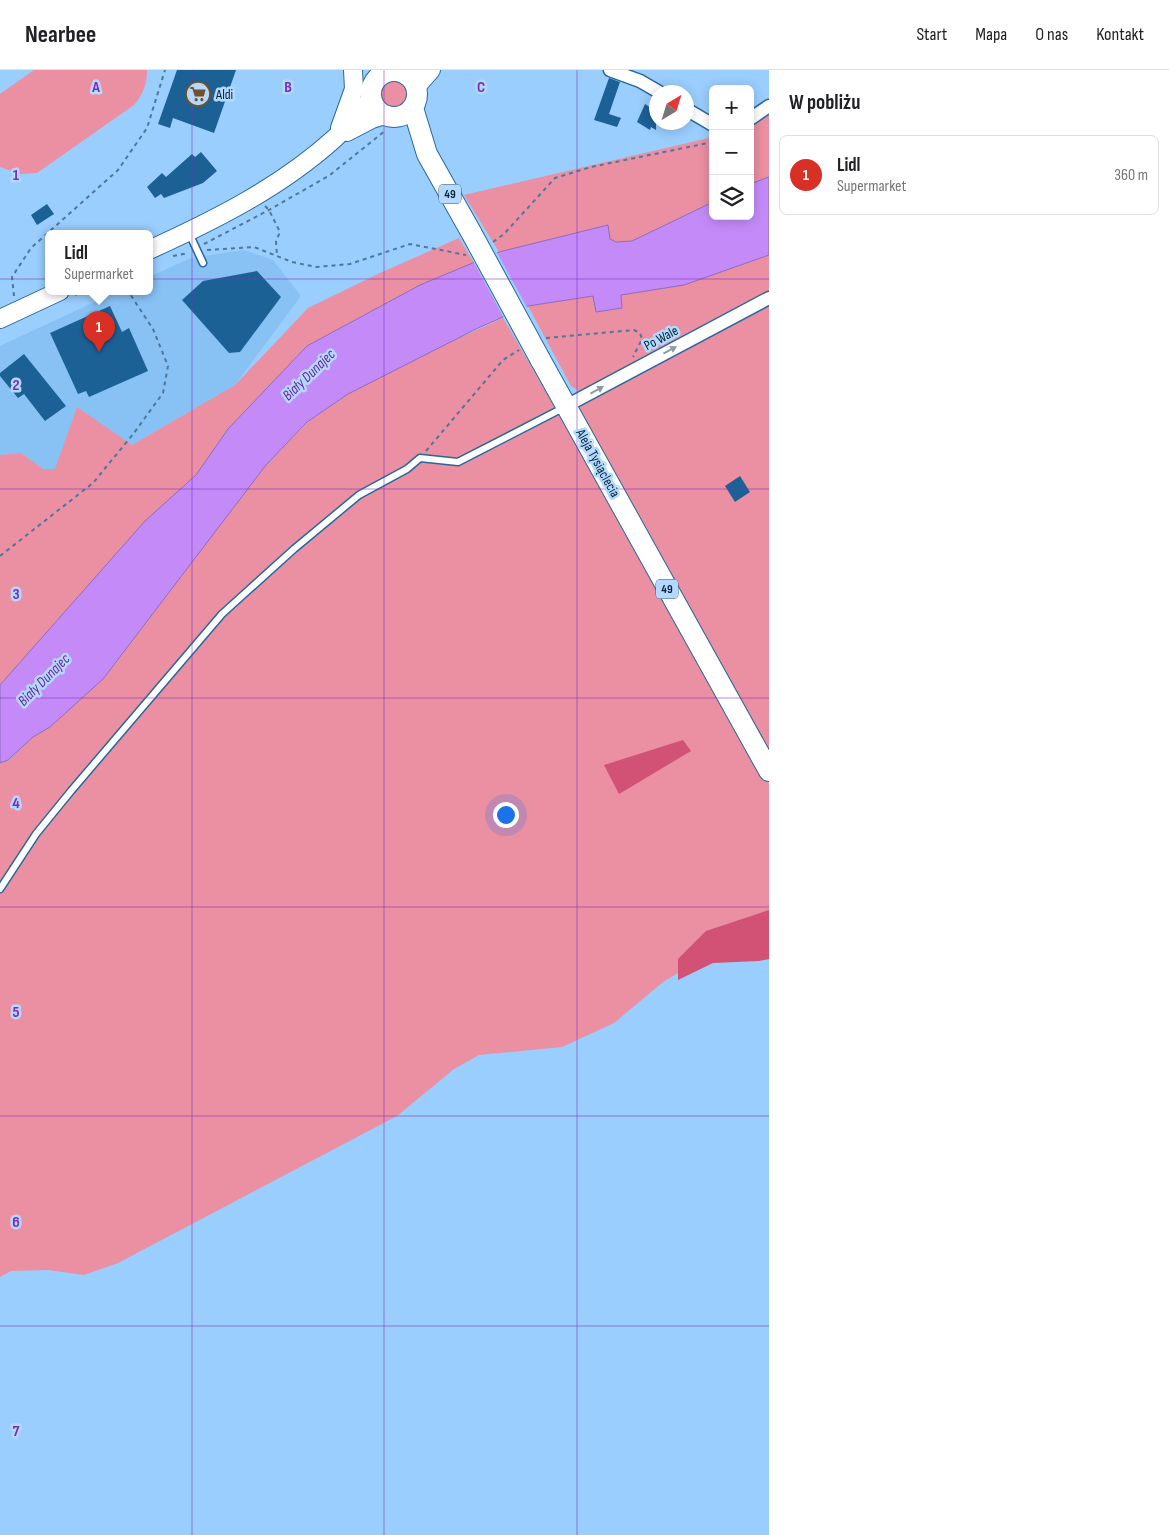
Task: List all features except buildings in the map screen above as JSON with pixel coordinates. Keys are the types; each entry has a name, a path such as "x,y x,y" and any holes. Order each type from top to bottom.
{"main road":[{"name":"49","path":"367,70 370,74 371,95 375,107 396,117 417,96 402,74"},
{"path":"371,95 376,80 381,75 402,74"},
{"name":"Aleja Tysiąclecia","path":"396,117 427,154 479,240 540,359 769,771"}],"street":[{"path":"336,138 354,89 353,70"},
{"path":"402,74 431,70"},
{"path":"610,70 649,86"},
{"path":"336,138 371,95"},
{"path":"754,117 769,106"},
{"path":"694,114 709,123"},
{"path":"153,248 254,197 336,138 372,119 396,117"},
{"path":"0,319 51,295"},
{"name":"Po Wale","path":"566,406 769,298"}],"lane":[{"path":"188,232 199,249 203,263"},
{"path":"0,889 36,834 222,614 294,549 359,495 407,469 420,458 458,462 566,406"}],"path":[{"path":"51,230 118,170 147,128 165,70"},
{"path":"199,249 330,174 396,117"},
{"path":"479,240 504,234 555,178 591,167 709,143"},
{"path":"254,197 269,210 280,232 276,241 277,256"},
{"path":"15,304 12,277 31,248 45,235"},
{"path":"167,257 199,249 244,246 254,247 302,265 333,267 367,259 410,244 419,244 461,256 468,254"},
{"path":"0,556 93,483 134,434 163,393 168,366 153,329 131,295"}],"shaded area":[{"path":"34,70 147,70 144,89 134,105 37,173 20,174 0,167 0,94"},
{"path":"394,78 406,82 410,94 406,106 394,110 382,106 378,94 382,82"},
{"path":"769,114 769,177 754,183 754,130 754,122"},
{"path":"709,138 709,204 632,241 616,242 610,239 607,225 499,252 464,195"},
{"path":"459,238 474,263 420,285 307,346 228,429 196,475 145,521 0,685 0,455 21,453 43,469 55,469 77,407 132,445 235,385 308,308"},
{"path":"244,250 273,260 301,296 235,385 132,445 77,408 55,470 43,469 21,453 0,455 0,346 109,295 153,295 153,275 191,258"},
{"path":"769,255 769,293 590,388 579,391 571,386 528,306 593,296 596,312 622,308 621,295 684,285"},
{"path":"769,305 769,753 579,408 587,400"},
{"path":"503,318 644,561 716,694 769,783 769,935 730,942 663,982 614,1023 562,1047 479,1055 454,1069 397,1116 118,1263 84,1275 48,1270 11,1271 0,1277 0,763 9,760 33,737 50,727 103,679 266,465 309,421 351,392 413,359"},
{"path":"683,740 691,751 619,794 604,765"},
{"path":"769,910 769,959 713,963 678,980 678,959 706,931"}],"water":[{"name":"Biały Dunajec","path":"769,177 769,255 684,285 621,295 622,308 596,312 593,296 528,306 478,328 348,394 307,422 266,465 103,679 50,727 33,737 8,760 0,763 0,685 145,521 196,475 228,429 307,346 420,285 499,252 608,225 610,239 616,242 632,241 709,204 709,220 754,220 754,183"}],"pier":[{"path":"496,251 528,309 505,320 473,261"}],"place":[{"name":"Aldi","path":"198,94"},
{"name":"Lidl","path":"99,352"}]}
